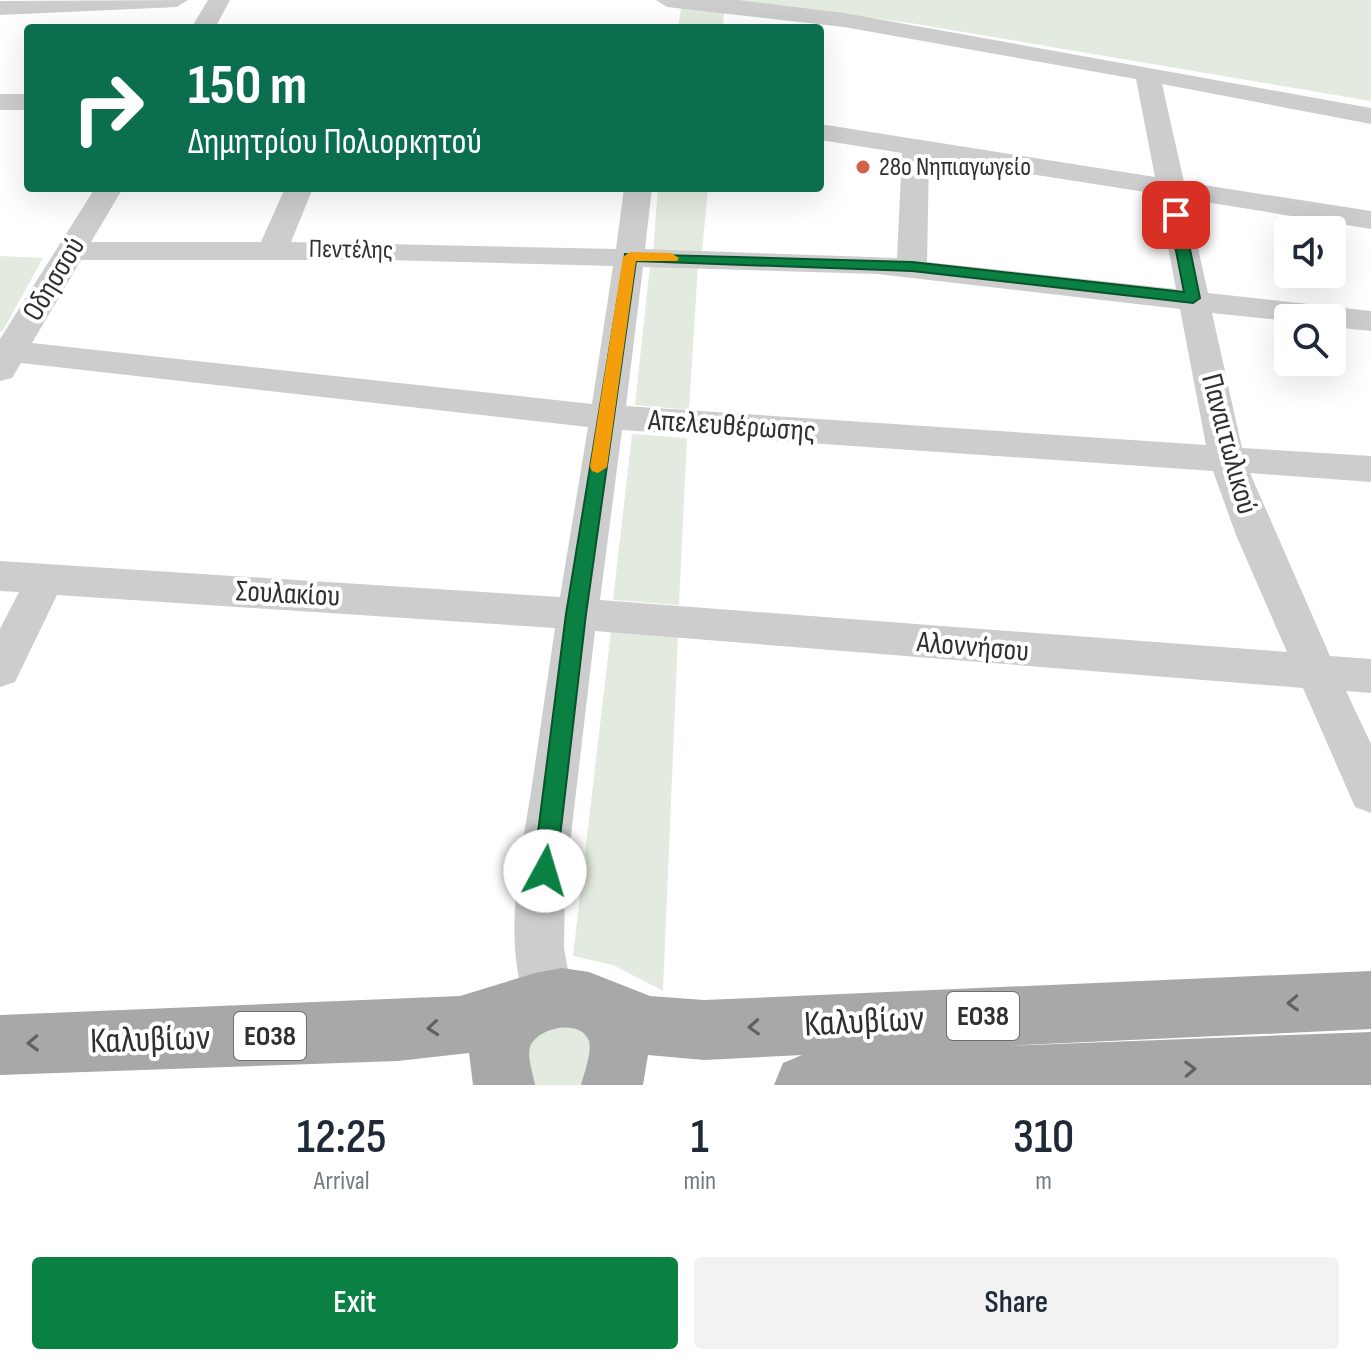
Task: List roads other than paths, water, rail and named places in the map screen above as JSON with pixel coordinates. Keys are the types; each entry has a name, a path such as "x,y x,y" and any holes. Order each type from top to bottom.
{"main road":[{"name":"Καλυβίων","path":"0,1045 413,1030 460,1026 561,1003 650,1026 704,1030 1371,1000"},
{"path":"504,1085 500,1061 503,1043 515,1019 561,1003 614,1027 619,1042 618,1069 612,1085"},
{"name":"Καλυβίων","path":"805,1085 1371,1062"}],"street":[{"path":"0,8 177,0"},
{"path":"205,24 219,0"},
{"path":"659,24 664,0 874,25 1371,116"},
{"name":"Παναιτωλικού","path":"1148,76 1226,458 1255,535 1371,793"},
{"path":"0,102 24,102"},
{"path":"824,133 1371,220"},
{"path":"912,267 916,146"},
{"name":"Οδησσού","path":"4,357 107,192"},
{"path":"273,249 297,192"},
{"path":"561,1003 541,973 541,909 576,614 638,192"},
{"name":"Πεντέλης","path":"72,251 273,249 912,267 1371,321"},
{"name":"Απελευθέρωσης","path":"4,357 606,417 1371,469"},
{"name":"Σουλακίου","path":"0,576 576,614"},
{"path":"0,670 45,580"},
{"name":"Αλοννήσου","path":"576,614 1371,676"}],"place":[{"name":"28ο Νηπιαγωγείο","path":"863,167"}]}
